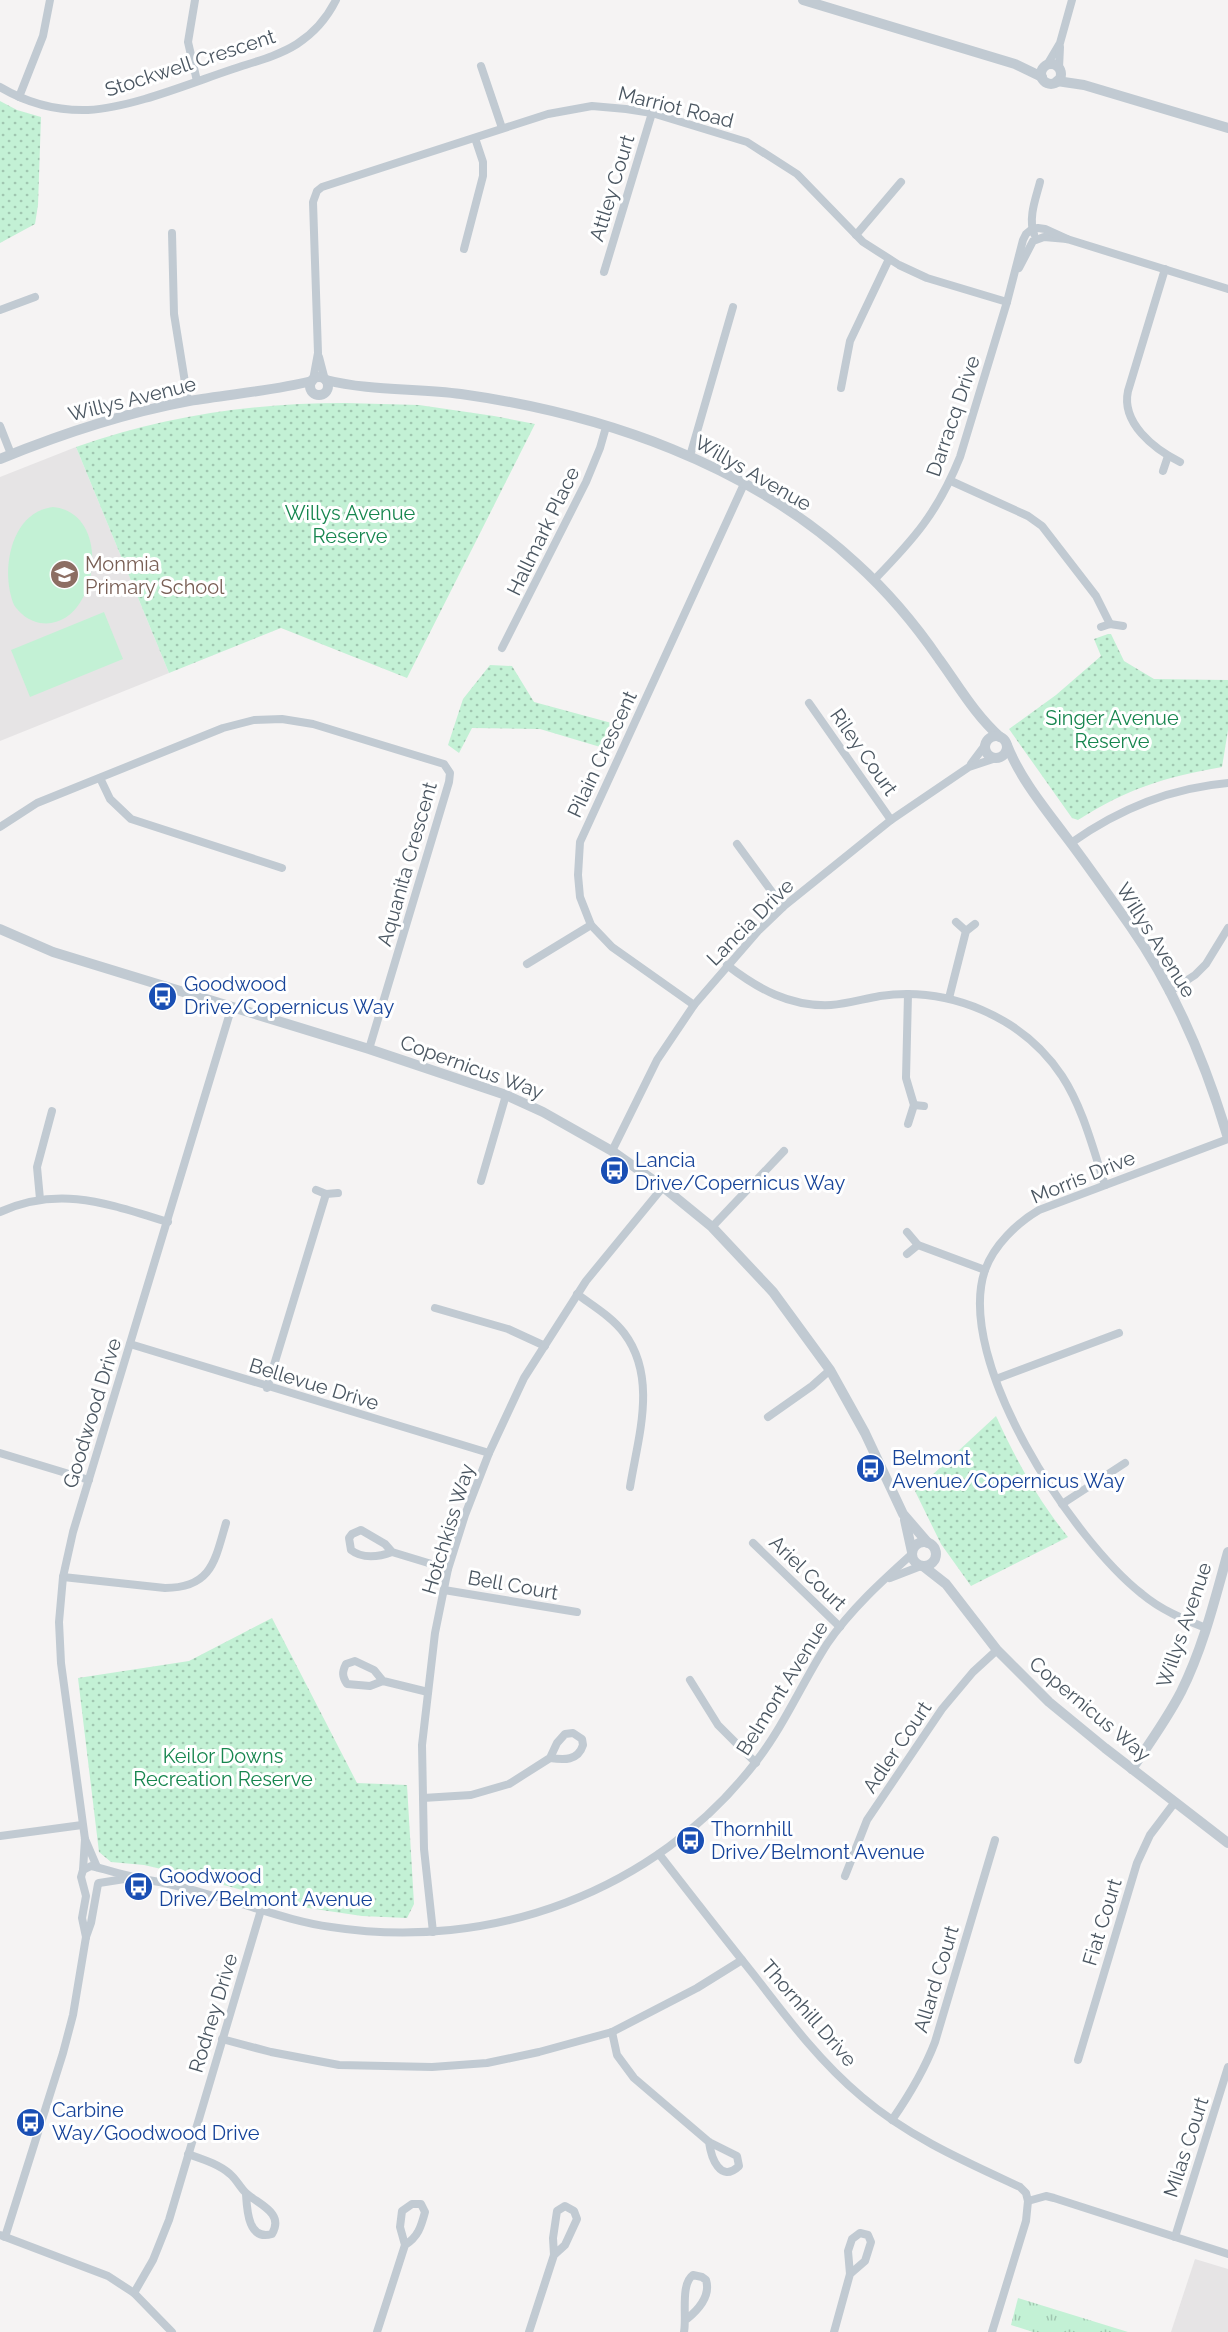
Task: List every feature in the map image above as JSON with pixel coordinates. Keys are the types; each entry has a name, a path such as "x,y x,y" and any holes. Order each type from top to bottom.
{"street":[{"path":"19,97 43,36 50,0"},
{"path":"195,0 188,42 197,81"},
{"name":"Stockwell Crescent","path":"0,87 42,105 58,108 104,108 197,81 295,46 316,29 336,0"},
{"path":"803,0 1015,64 1042,77 1049,83 1057,81 1084,85 1228,128"},
{"path":"1057,81 1061,76 1060,43 1072,0"},
{"path":"1042,77 1042,69 1047,65 1060,43"},
{"path":"1015,64 1053,64 1084,85"},
{"path":"481,66 502,129"},
{"name":"Marriot Road","path":"313,381 318,353 313,202 317,191 322,187 562,109 576,107 608,106 652,113 730,136 764,151 797,174 856,236 889,259 927,278 1007,302"},
{"name":"Attley Court","path":"604,272 652,113"},
{"path":"464,249 483,176 483,162 475,138"},
{"path":"856,236 901,182"},
{"name":"Darracq Drive","path":"1014,277 1031,244 1036,239 1032,229 1033,211 1040,182"},
{"path":"1032,229 1045,229 1066,239 1228,288"},
{"name":"Darracq Drive","path":"873,580 909,544 933,513 951,481 1007,302 1023,240 1032,229"},
{"path":"172,233 174,314 188,401"},
{"path":"1036,239 1044,237 1066,239"},
{"path":"841,388 850,341 889,259"},
{"path":"1165,269 1126,404 1134,423 1155,447 1180,462"},
{"path":"0,310 35,297"},
{"path":"690,456 733,307"},
{"name":"Marriot Road","path":"318,353 325,380"},
{"path":"317,378 325,380 328,385 320,393 311,390 313,381 317,378"},
{"name":"Willys Avenue","path":"325,380 368,387 432,391 490,399 552,411 606,427 690,456 744,484 806,523 855,562 918,630 974,709 1004,741 1023,778 1133,930 1169,992 1203,1064 1228,1139"},
{"name":"Willys Avenue","path":"0,459 86,427 188,401 276,389 313,381"},
{"name":"Willys Avenue","path":"276,389 320,393 368,387"},
{"path":"0,426 11,454"},
{"name":"Hallmark Place","path":"502,648 586,482 606,427"},
{"path":"1163,471 1168,456"},
{"path":"951,481 1028,516 1042,526 1096,596 1105,626 1123,626"},
{"name":"Pilain Crescent","path":"694,1005 612,947 591,925 580,897 578,875 580,842 744,484"},
{"name":"Riley Court","path":"809,702 891,820"},
{"name":"Willys Avenue","path":"974,709 986,743"},
{"name":"Aquanita Crescent","path":"0,827 37,803 223,728 254,720 282,719 313,723 438,760 448,768 449,782 369,1049"},
{"path":"991,738 1004,741 1006,753 996,758 987,753 986,743 991,738"},
{"name":"Lancia Drive","path":"969,767 986,743"},
{"name":"Willys Avenue","path":"996,758 1023,778"},
{"name":"Lancia Drive","path":"612,1151 657,1060 694,1005 727,965 783,907 891,820 969,767 996,758"},
{"path":"100,778 110,799 130,819 282,868"},
{"path":"1071,843 1097,825 1143,802 1186,789 1228,783"},
{"path":"737,844 783,907"},
{"path":"956,922 966,931"},
{"path":"949,998 966,931 975,924"},
{"path":"527,964 591,925"},
{"path":"1169,992 1195,975 1206,964 1228,928"},
{"name":"Copernicus Way","path":"0,929 53,952 369,1049 506,1095 543,1112 612,1151 663,1187 712,1227 773,1292 830,1370 865,1433 903,1514 912,1553"},
{"path":"727,965 763,991 812,1005 832,1005 880,996 908,994 949,998 992,1014 1014,1028 1050,1059 1062,1076 1072,1095 1105,1185"},
{"path":"908,994 906,1078 919,1105 908,1124"},
{"name":"Goodwood Drive","path":"97,1868 82,1825 59,1641 63,1577 73,1532 232,1006"},
{"path":"481,1181 506,1095"},
{"path":"40,1199 37,1167 52,1112"},
{"name":"Morris Drive","path":"1206,1628 1161,1608 1132,1586 1079,1527 1062,1504 1030,1452 996,1379 982,1330 980,1311 985,1270 1002,1243 1025,1218 1039,1210 1228,1139"},
{"path":"712,1227 784,1151"},
{"name":"Hotchkiss Way","path":"433,1932 424,1849 422,1745 428,1692 448,1569 465,1515 489,1454 524,1378 577,1294 663,1187"},
{"path":"316,1190 326,1194 338,1193"},
{"path":"267,1388 326,1194"},
{"path":"0,1212 40,1199 83,1199 168,1222"},
{"path":"907,1232 918,1245 985,1270"},
{"path":"907,1254 918,1245"},
{"path":"577,1294 606,1315 624,1333 639,1364 644,1396 630,1487"},
{"path":"435,1308 508,1329 545,1346"},
{"path":"996,1379 1119,1334"},
{"name":"Bellevue Drive","path":"130,1344 267,1388 489,1454"},
{"path":"768,1417 812,1386 830,1370"},
{"path":"0,1453 89,1480"},
{"path":"1062,1504 1125,1463"},
{"name":"Copernicus Way","path":"903,1514 928,1543"},
{"path":"63,1577 165,1588 192,1585 204,1577 215,1561 226,1523"},
{"path":"392,1552 381,1557 357,1555 351,1550 349,1538 361,1530 385,1544 392,1552 448,1569"},
{"name":"Ariel Court","path":"753,1543 840,1626"},
{"path":"928,1543 936,1554 933,1562 922,1566 916,1563 912,1553 916,1545 928,1543"},
{"name":"Willys Avenue","path":"1132,1770 1160,1729 1192,1666 1206,1628 1228,1552"},
{"name":"Belmont Avenue","path":"97,1868 134,1878 180,1886 310,1924 345,1929 398,1933 433,1932 494,1925 551,1909 603,1887 658,1854 695,1826 716,1806 756,1763 783,1722 816,1661 840,1626 912,1553"},
{"name":"Copernicus Way","path":"936,1554 946,1584"},
{"name":"Copernicus Way","path":"922,1566 946,1584 997,1650 1050,1702 1132,1770 1228,1843"},
{"name":"Belmont Avenue","path":"884,1581 922,1566"},
{"name":"Bell Court","path":"444,1590 577,1612"},
{"name":"Adler Court","path":"845,1875 867,1820 942,1709 973,1672 997,1650"},
{"path":"690,1680 718,1725 756,1763"},
{"path":"383,1682 428,1692"},
{"path":"423,1798 471,1795 509,1784 550,1758"},
{"name":"Fiat Court","path":"1078,2060 1137,1863 1150,1835 1175,1802"},
{"path":"0,1836 82,1825"},
{"name":"Goodwood Drive","path":"83,1870 85,1839"},
{"name":"Allard Court","path":"892,2120 925,2069 935,2042 995,1840"},
{"name":"Thornhill Drive","path":"658,1854 801,2037 833,2070 862,2097 892,2120 938,2148 1020,2187 1026,2193 1028,2201"},
{"path":"86,1937 82,1918 86,1901 81,1877 83,1870 88,1867 97,1868 102,1875 92,1923 86,1937 80,1980 63,2054 2,2236 108,2276 134,2293 172,2332"},
{"name":"Belmont Avenue","path":"99,1884 134,1878"},
{"path":"84,1884 90,1886 99,1884"},
{"name":"Rodney Drive","path":"134,2293 153,2260 169,2220 261,1910"},
{"path":"222,2039 339,2066 432,2067 487,2063 539,2052 612,2032 690,1992 742,1960"},
{"path":"612,2032 617,2055 634,2078 709,2142"},
{"name":"Milas Court","path":"1175,2237 1228,2067"},
{"path":"188,2154 216,2164 231,2174 246,2194 266,2206 275,2217 276,2228 272,2234 257,2232 249,2223 246,2194"},
{"path":"992,2332 1026,2221 1028,2201 1046,2196 1054,2198 1228,2254"},
{"path":"377,2332 405,2246 400,2227 402,2211 412,2204 421,2204 425,2212 421,2227 415,2239 405,2246"},
{"path":"530,2332 554,2255 553,2238 558,2211 565,2206 574,2211 577,2219 565,2245 554,2255"},
{"path":"834,2332 850,2274"},
{"path":"684,2332 687,2319 685,2304 687,2282 693,2276 698,2276 706,2280 707,2293 700,2306 687,2319"}],"shaded area":[{"name":"Monmia Primary School","path":"76,447 169,673 0,741 0,477"},
{"path":"1195,2259 1228,2269 1228,2332 1171,2332"}],"green space":[{"path":"0,101 17,110 41,117 38,205 35,224 0,243"},
{"name":"Willys Avenue Reserve","path":"345,403 419,405 535,424 407,678 281,628 169,673 76,447 142,427 208,413 276,406"},
{"path":"53,507 73,514 86,529 92,549 92,571 86,592 75,610 60,621 40,623 25,617 14,605 8,576 9,561 18,532 27,520 38,511"},
{"path":"104,612 123,659 30,697 11,650"},
{"name":"Singer Avenue Reserve","path":"1111,634 1124,661 1154,679 1228,680 1228,730 1222,767 1182,775 1130,792 1078,820 1072,818 1009,729 1056,695 1101,656 1094,639"},
{"path":"490,665 512,666 534,702 619,725 607,749 540,729 472,728 459,753 448,745 463,699"},
{"path":"996,1416 1028,1479 1068,1537 971,1586 941,1544 915,1491"},
{"name":"Keilor Downs Recreation Reserve","path":"272,1618 357,1783 407,1785 414,1904 407,1918 362,1916 308,1908 183,1874 144,1865 111,1862 99,1852 78,1678 189,1661"},
{"path":"1018,2298 1128,2332 1033,2332 1011,2325"}],"place":[{"name":"Monmia Primary School","path":"64,575"},
{"name":"Goodwood Drive/Copernicus Way","path":"163,996"},
{"name":"Lancia Drive/Copernicus Way","path":"614,1171"},
{"name":"Belmont Avenue/Copernicus Way","path":"871,1469"},
{"name":"Thornhill Drive/Belmont Avenue","path":"690,1841"},
{"name":"Goodwood Drive/Belmont Avenue","path":"138,1887"},
{"name":"Carbine Way/Goodwood Drive","path":"31,2122"}]}
